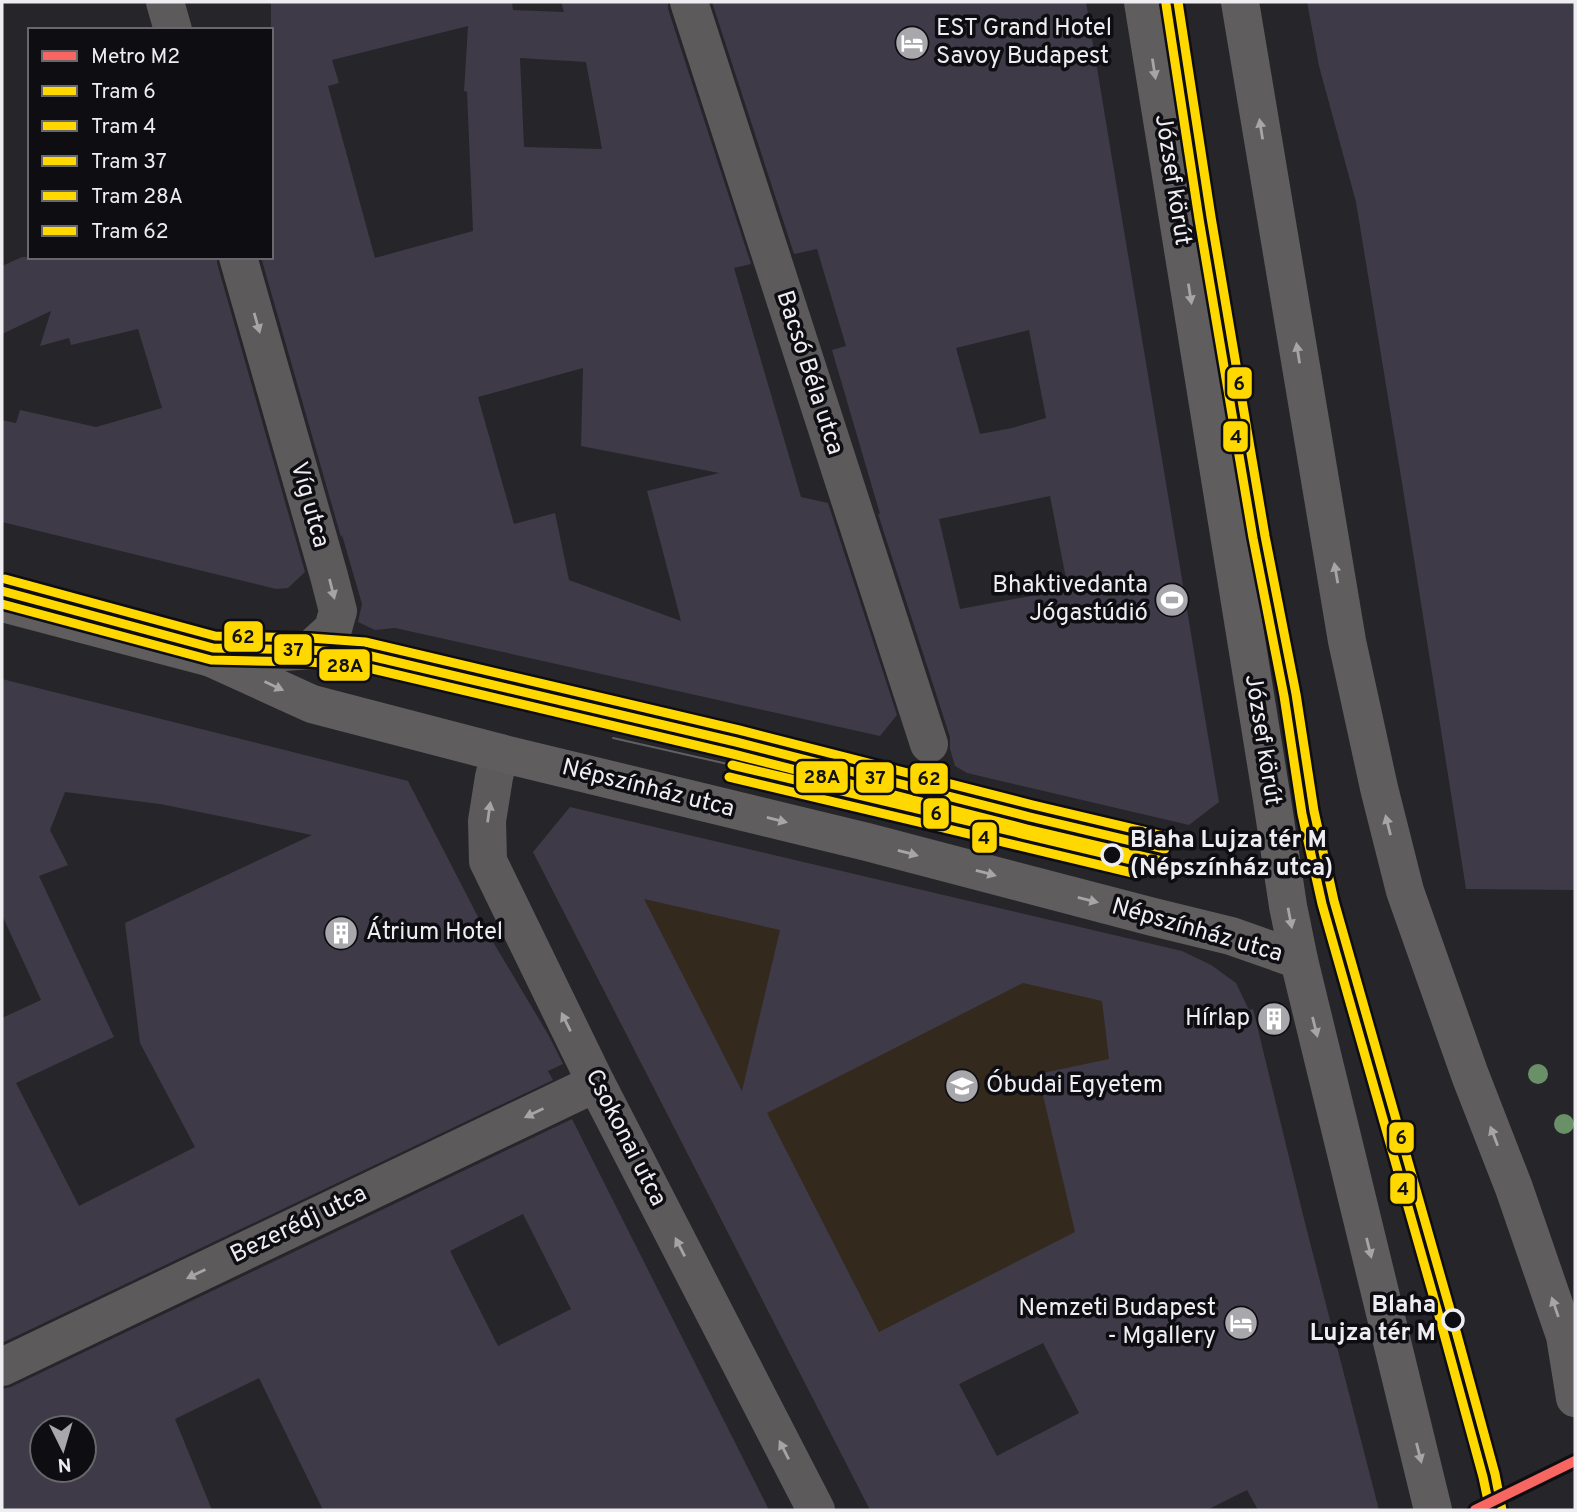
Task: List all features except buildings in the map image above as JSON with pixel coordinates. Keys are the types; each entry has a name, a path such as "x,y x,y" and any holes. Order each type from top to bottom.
{"main road":[{"name":"József körút","path":"1143,2 1288,906 1433,1510"},
{"path":"1240,2 1347,641 1378,788 1405,891 1565,1336 1575,1398"},
{"name":"Népszínház utca","path":"2,603 211,658 312,704 1231,936 1299,960"}],"street":[{"path":"165,2 172,28"},
{"name":"Bacsó Béla utca","path":"689,2 929,744"},
{"name":"Víg utca","path":"211,658 310,650 332,629 338,611 239,259"},
{"name":"Csokonai utca","path":"500,753 487,821 488,861 596,1083 816,1510"},
{"name":"Bezerédj utca","path":"2,1367 596,1083"}],"shaded area":[{"name":"Óbudai Egyetem","path":"570,807 1182,951 1212,965 1236,983 1249,1018 1255,1017 1305,1223 1255,1235 837,1446 533,852"}],"tram line":[{"name":"6","path":"1178,2 1211,217 1265,536 1296,694 1314,811 1334,901 1453,1320 1495,1474 1502,1510"},
{"name":"4","path":"1166,4 1199,219 1253,538 1284,696 1302,814 1322,904 1441,1323 1490,1510"},
{"name":"62","path":"5,579 215,636 365,642 739,730 1168,837"},
{"name":"37","path":"2,591 213,648 362,654 736,742 1165,849"},
{"name":"28A","path":"2,604 211,660 360,666 733,754 1162,861"},
{"path":"613,738 732,765"},
{"name":"6","path":"732,765 1140,862"},
{"name":"4","path":"729,777 1137,874"}],"metro line":[{"name":"M2","path":"1475,1510 1575,1461"}],"place":[{"name":"EST Grand Hotel Savoy Budapest","path":"912,43"},
{"name":"Bhaktivedanta Jógastúdió","path":"1172,600"},
{"name":"Blaha Lujza tér M (Népszínház utca)","path":"1112,855"},
{"name":"Átrium Hotel","path":"341,933"},
{"name":"Hírlap","path":"1274,1019"},
{"name":"Óbudai Egyetem","path":"962,1086"},
{"name":"Blaha Lujza tér M","path":"1453,1320"},
{"name":"Nemzeti Budapest - Mgallery","path":"1241,1323"}]}
